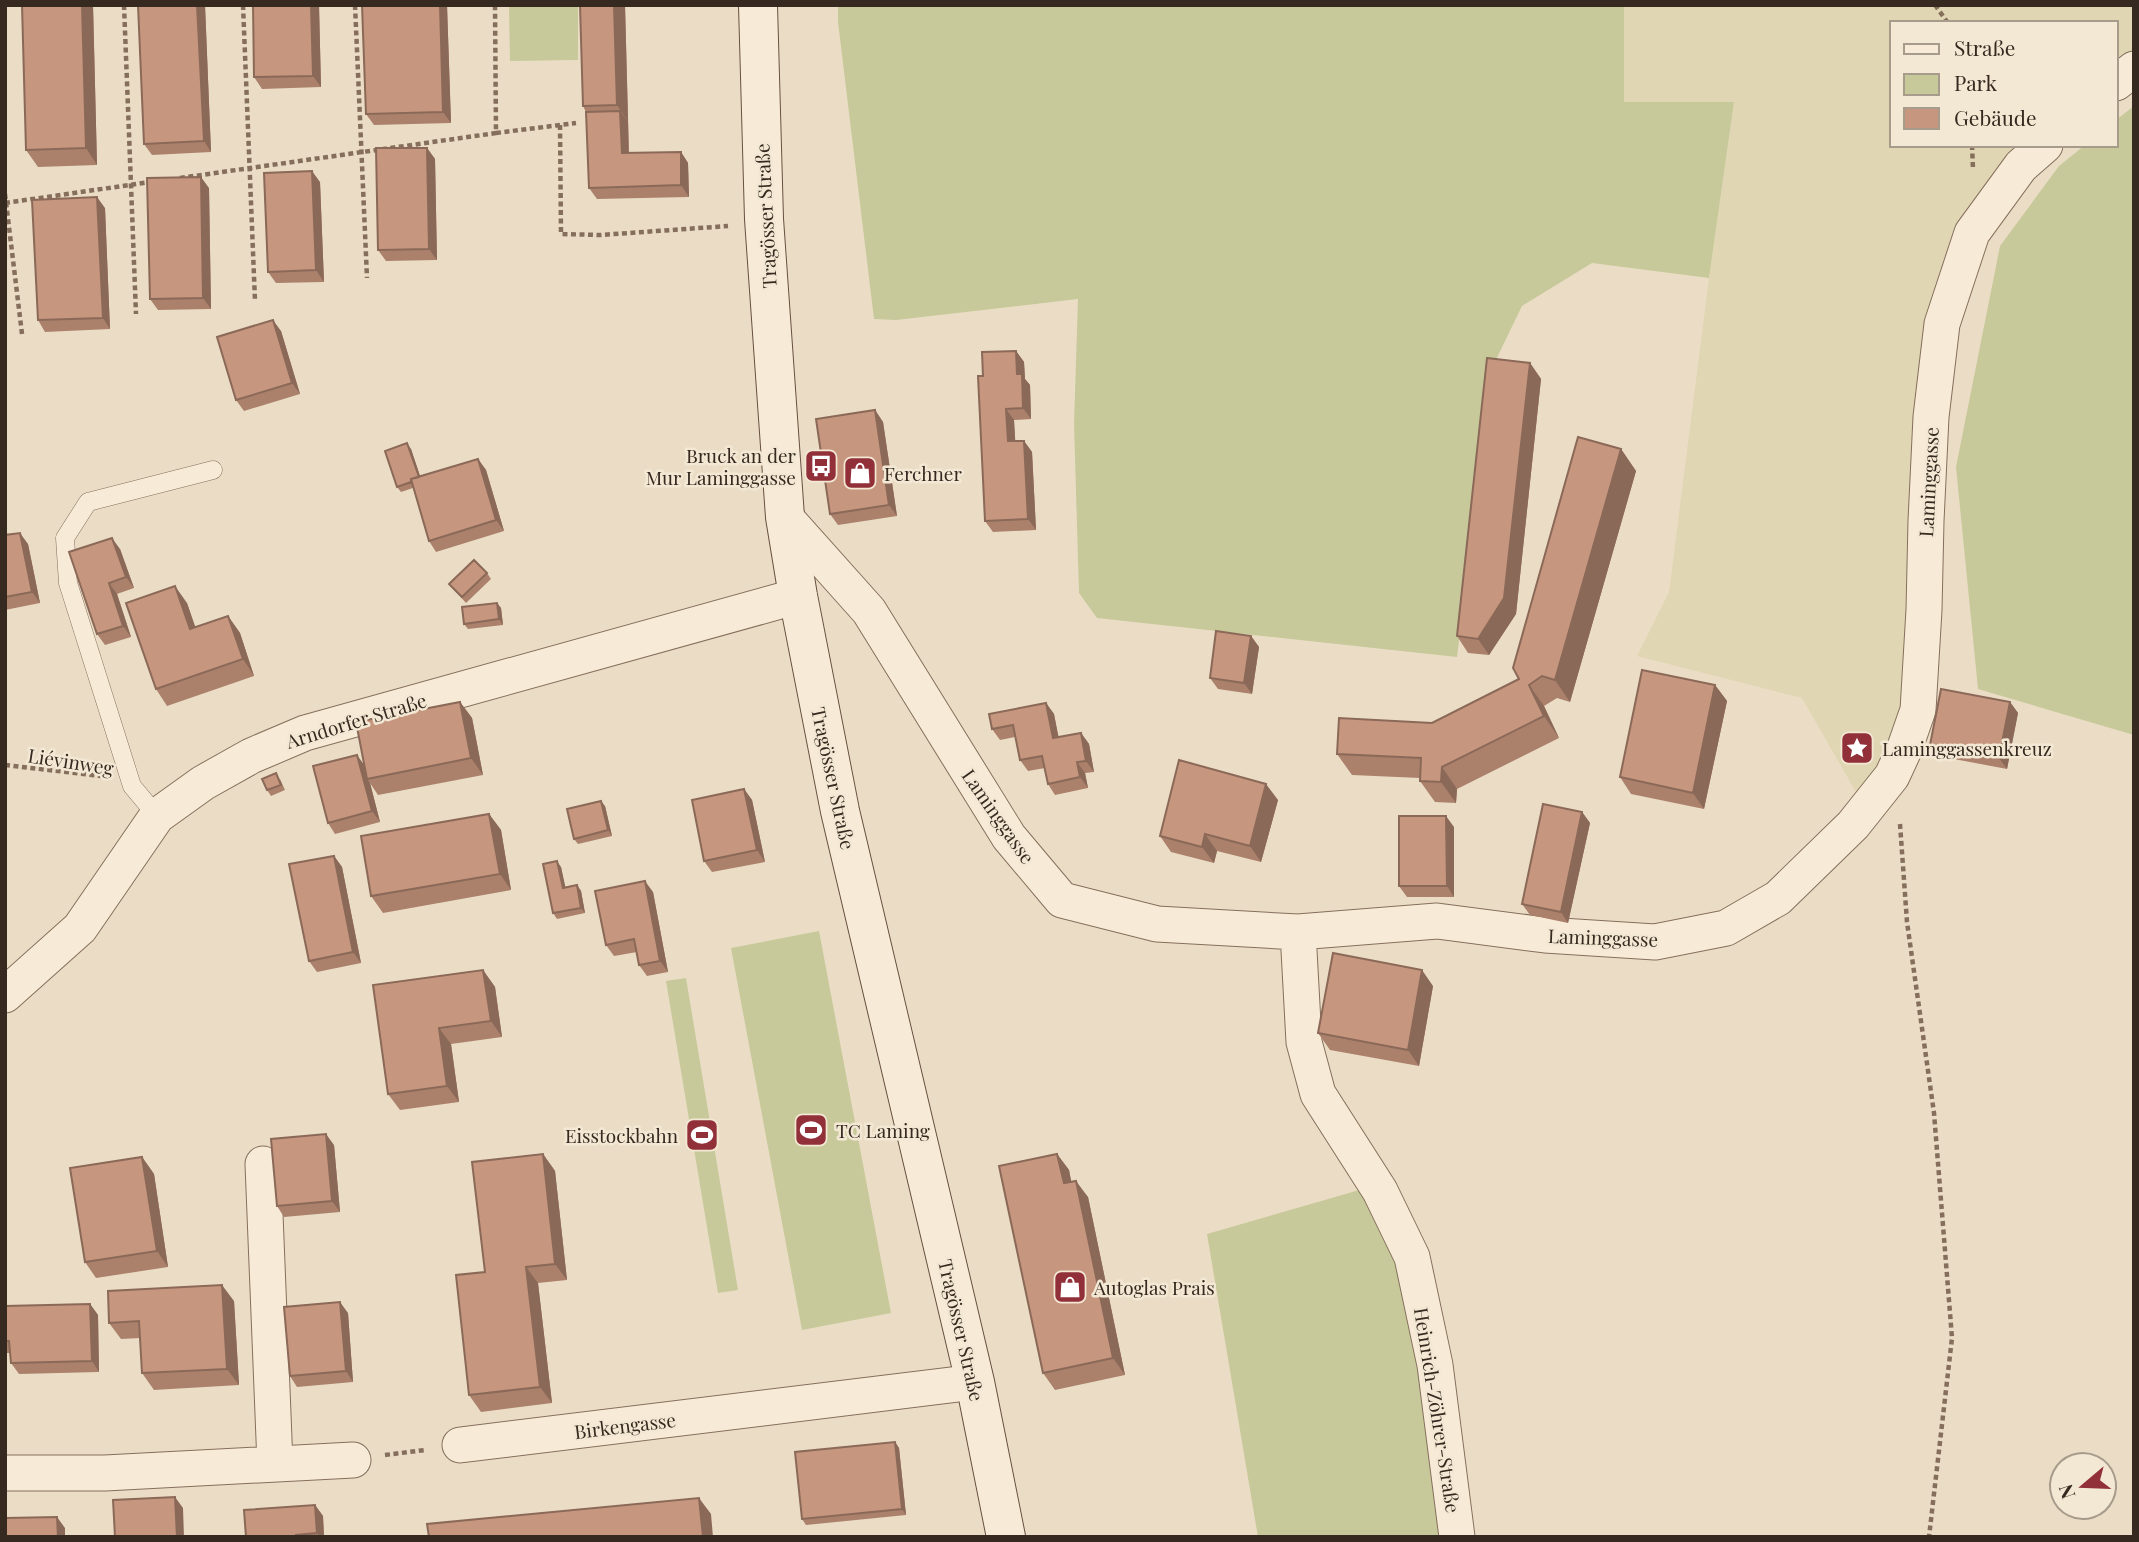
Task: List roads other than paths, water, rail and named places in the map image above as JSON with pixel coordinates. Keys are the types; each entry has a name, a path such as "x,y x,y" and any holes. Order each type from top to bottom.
{"main road":[{"name":"Tragösser Straße","path":"758,5 764,224 785,517 840,811 975,1381 1006,1537"}],"street":[{"path":"2118,81 2134,69"},
{"name":"Laminggasse","path":"785,517 869,611 1009,838 1062,900 1157,924 1298,932 1437,921 1545,935 1655,942 1726,928 1778,898 1853,825 1892,776 1905,750 1918,710 1931,417 1942,324 1972,233 2021,166 2043,147"},
{"name":"Arndorfer Straße","path":"5,995 80,928 156,816 203,783 251,756 305,733 798,596"},
{"name":"Heinrich-Zöhrer-Straße","path":"1298,932 1304,1042 1318,1094 1380,1191 1412,1258 1435,1365 1457,1537"},
{"path":"262,1164 275,1464"},
{"name":"Birkengasse","path":"460,1445 975,1381"},
{"path":"5,1474 105,1473 354,1460"}],"lane":[{"path":"156,816 132,786 68,583 65,538 88,502 213,470"}],"place":[{"name":"Bruck an der Mur Laminggasse","path":"821,466"},
{"name":"Ferchner","path":"860,473"},
{"name":"Laminggassenkreuz","path":"1857,748"},
{"name":"TC Laming","path":"811,1130"},
{"name":"Eisstockbahn","path":"702,1135"},
{"name":"Autoglas Prais","path":"1070,1287"}]}
